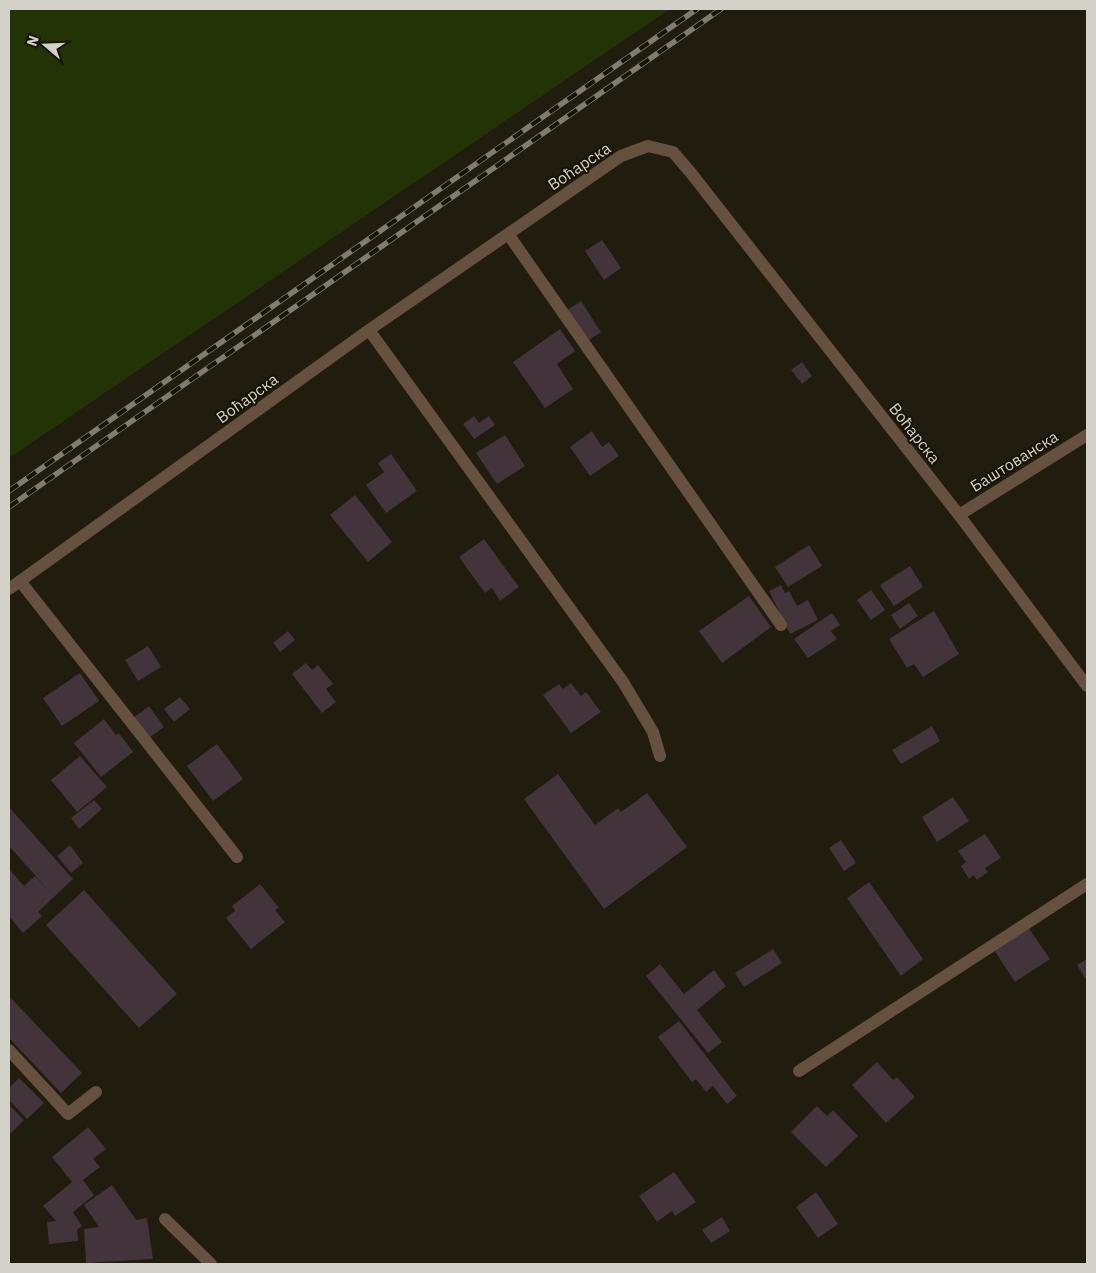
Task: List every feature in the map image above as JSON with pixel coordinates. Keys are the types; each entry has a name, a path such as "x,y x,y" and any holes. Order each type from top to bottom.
{"street":[{"name":"Воћарска","path":"9,589 369,330 621,156 648,146 674,152 959,516 1087,686"},
{"path":"508,234 781,625"},
{"path":"369,330 623,682 653,732 660,756"},
{"name":"Баштованска","path":"959,516 1087,436"},
{"path":"20,582 237,857"},
{"path":"800,1071 1087,884"},
{"path":"9,1050 68,1114 96,1092"},
{"path":"165,1219 211,1264"}],"green space":[{"path":"9,9 670,9 9,458"}],"building":[{"path":"602,240 621,268 604,280 585,251"},
{"path":"581,301 601,332 588,341 567,310"},
{"path":"560,329 575,351 557,364 573,389 545,408 513,362"},
{"path":"802,362 812,376 802,384 791,370"},
{"path":"474,416 479,423 489,416 495,425 474,439 463,424"},
{"path":"592,431 602,447 609,442 619,456 590,476 570,447"},
{"path":"505,435 525,466 497,484 476,453"},
{"path":"391,454 417,491 386,513 366,485 384,472 378,463"},
{"path":"355,495 392,542 368,562 330,515"},
{"path":"484,539 519,587 500,601 492,588 485,593 459,557"},
{"path":"809,545 822,566 788,587 775,567"},
{"path":"910,566 923,587 894,606 880,585"},
{"path":"781,585 785,593 789,591 797,606 808,600 818,620 790,634 769,591"},
{"path":"871,590 885,610 871,620 857,600"},
{"path":"749,596 771,627 722,663 699,631"},
{"path":"909,603 918,616 900,629 891,615"},
{"path":"934,611 959,654 923,677 914,664 907,668 889,639"},
{"path":"832,613 840,625 831,631 837,639 808,658 794,639"},
{"path":"288,631 295,640 280,652 273,643"},
{"path":"148,646 161,667 138,681 125,660"},
{"path":"306,663 312,670 318,665 333,684 326,689 336,702 322,713 292,674"},
{"path":"80,673 99,701 62,726 43,698"},
{"path":"571,683 581,696 586,692 601,712 571,733 543,695 559,684 563,689"},
{"path":"180,697 190,709 174,722 164,709"},
{"path":"149,706 164,727 149,738 133,718"},
{"path":"104,719 116,735 119,733 133,752 101,777 74,743"},
{"path":"932,726 940,741 901,764 892,750"},
{"path":"217,744 243,779 213,801 187,766"},
{"path":"80,756 107,787 77,812 51,780"},
{"path":"558,774 595,825 618,808 621,812 647,793 687,847 604,909 524,799"},
{"path":"953,797 969,821 937,842 922,817"},
{"path":"94,800 102,809 79,829 71,818"},
{"path":"9,807 73,879 38,912 42,916 23,933 9,916 9,869 24,886 35,876 49,891 9,846"},
{"path":"985,834 1001,858 985,868 988,872 977,880 974,875 969,879 961,866 966,862 958,851"},
{"path":"841,840 856,863 844,871 829,848"},
{"path":"70,845 83,863 71,873 57,856"},
{"path":"869,882 923,959 901,976 847,898"},
{"path":"260,884 279,908 275,910 285,922 251,949 226,918 235,911 232,906"},
{"path":"84,890 177,994 139,1028 46,925"},
{"path":"1028,927 1050,959 1015,982 994,950"},
{"path":"773,949 782,963 744,987 735,973"},
{"path":"1087,959 1087,981 1077,965"},
{"path":"660,964 684,994 714,970 726,986 697,1010 722,1042 708,1053 646,976"},
{"path":"9,996 82,1073 61,1093 9,1038"},
{"path":"679,1021 737,1096 727,1104 713,1086 706,1092 696,1079 692,1082 658,1037"},
{"path":"877,1062 893,1080 897,1077 915,1097 886,1123 852,1085"},
{"path":"19,1078 44,1103 27,1119 9,1100 9,1088"},
{"path":"9,1105 24,1120 9,1135"},
{"path":"817,1106 827,1116 833,1110 858,1136 826,1167 791,1132"},
{"path":"88,1127 106,1149 93,1159 100,1167 83,1180 94,1195 73,1212 82,1226 77,1230 78,1241 49,1244 47,1222 56,1221 43,1206 72,1182 52,1157"},
{"path":"674,1172 696,1202 675,1216 672,1211 657,1222 639,1196"},
{"path":"112,1185 136,1220 147,1218 153,1259 86,1263 84,1229 99,1227 84,1205"},
{"path":"816,1192 838,1224 818,1238 796,1207"},
{"path":"722,1217 730,1231 711,1243 702,1230"}],"railway":[{"path":"9,491 697,9"},
{"path":"9,507 721,9"}]}
